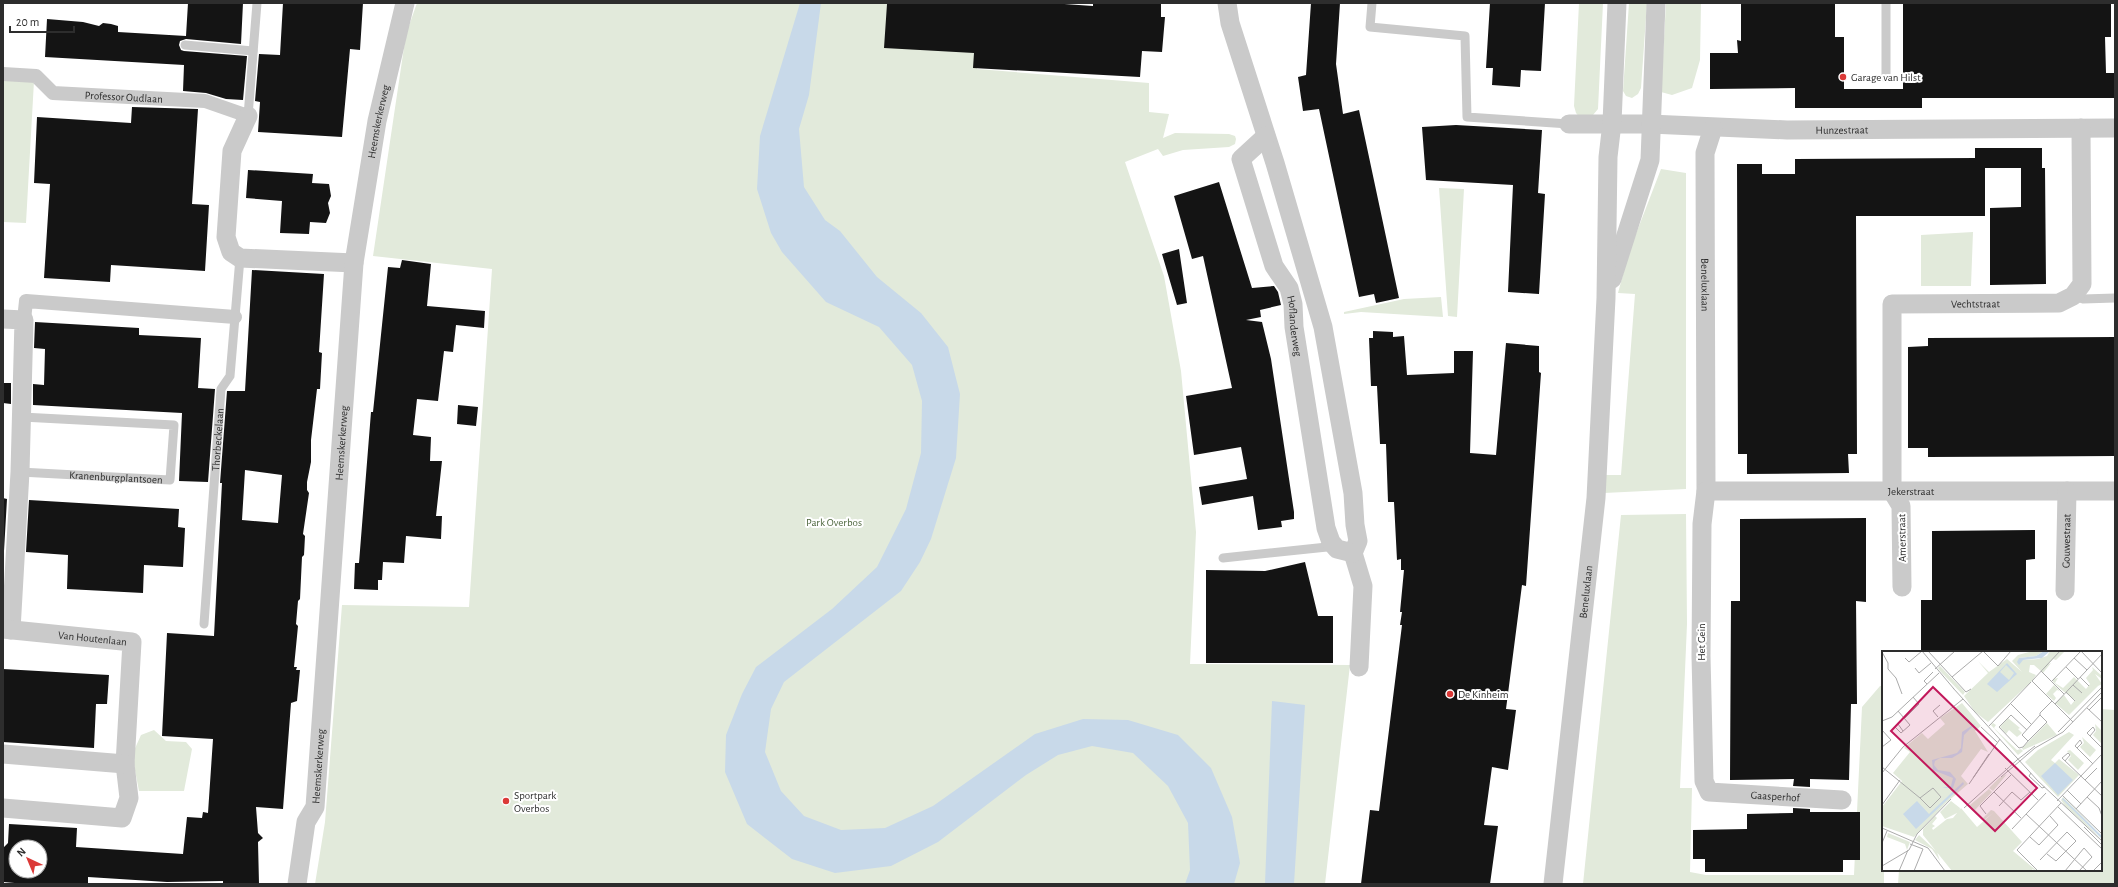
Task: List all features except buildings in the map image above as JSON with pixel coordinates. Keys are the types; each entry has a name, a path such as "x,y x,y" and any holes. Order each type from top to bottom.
{"street":[{"name":"Heemskerkerweg","path":"297,884 306,822 316,807 354,263 377,121 405,3"},
{"name":"Hoflanderweg","path":"1227,3 1230,23 1266,136 1323,327 1353,493 1355,525 1358,541 1352,553"},
{"name":"Beneluxlaan","path":"1553,884 1596,498 1606,298 1608,157 1612,123 1617,3"},
{"name":"Beneluxlaan","path":"1606,298 1650,160 1650,124 1656,3"},
{"name":"Professor Oudlaan","path":"3,74 36,76 53,93 205,101 248,116"},
{"path":"248,116 232,152 226,237 231,252 240,258 354,263"},
{"name":"Hunzestraat","path":"1569,124 1650,124 1713,128 1787,130 2115,128"},
{"name":"Beneluxlaan","path":"1706,491 1705,153 1713,128"},
{"path":"2073,296 2082,284 2081,128"},
{"name":"Hoflanderweg","path":"1266,136 1241,159 1274,266 1289,288 1294,327 1331,540"},
{"name":"Vechtstraat","path":"1892,491 1892,304 2059,303 2073,296"},
{"path":"7,630 20,472 24,320 26,301 235,317"},
{"path":"3,319 24,320"},
{"name":"Jekerstraat","path":"1706,491 2115,490"},
{"name":"Het Gein","path":"1706,491 1702,524 1701,656 1704,781 1709,792"},
{"name":"Amerstraat","path":"1892,491 1901,506 1902,587"},
{"name":"Gouwestraat","path":"2065,591 2066,491"},
{"path":"1355,525 1340,525 1331,540 1337,549 1352,553 1363,586 1359,667"},
{"name":"Van Houtenlaan","path":"3,808 122,818 129,798 125,764 132,642 7,630"},
{"path":"3,754 125,764"},
{"name":"Gaasperhof","path":"1709,792 1842,800"}],"lane":[{"path":"248,116 257,3"},
{"path":"1372,3 1370,27 1465,36 1467,117 1569,124"},
{"path":"1886,3 1886,78"},
{"path":"186,45 253,51"},
{"name":"Thorbeckelaan","path":"204,624 221,389 230,376 240,258"},
{"path":"2073,296 2083,299 2115,298"},
{"name":"Kranenburgplantsoen","path":"20,472 170,480 174,425 22,417"},
{"path":"1223,558 1327,547 1331,540"}],"green space":[{"name":"Park Overbos","path":"417,3 888,3 885,43 978,52 977,69 1149,83 1149,112 1169,114 1163,138 1175,133 1229,134 1235,136 1235,144 1229,147 1183,150 1163,156 1158,149 1125,162 1164,276 1181,371 1196,532 1190,664 1350,665 1325,884 315,884 325,822 342,605 469,607 492,269 373,256 406,34"},
{"path":"1579,3 1603,3 1598,109 1593,115 1581,119 1576,113 1574,106"},
{"path":"1629,3 1647,3 1641,88 1638,94 1632,98 1626,96 1623,91"},
{"path":"1666,3 1701,3 1700,60 1692,88 1672,95 1661,92"},
{"path":"3,80 34,81 26,223 3,222"},
{"path":"1661,169 1686,173 1686,489 1604,493 1604,475 1621,475 1635,294 1618,293 1629,252"},
{"path":"1439,188 1464,189 1457,317 1448,316"},
{"path":"1973,232 1971,286 1921,286 1921,235"},
{"path":"1441,297 1443,317 1361,312 1344,314 1344,312 1404,299"},
{"path":"1686,514 1687,624 1680,788 1692,788 1690,872 1706,875 1854,875 1862,707 1880,686 1882,686 1882,871 1884,871 1884,884 1583,884 1621,515"},
{"path":"2102,709 2115,710 2115,884 1898,884 1899,871 2102,871"},
{"path":"154,730 166,741 186,742 192,749 184,791 139,791 132,755 141,735"}],"water":[{"path":"800,3 821,3 809,95 799,129 804,187 825,220 840,231 877,277 921,313 948,347 960,394 956,458 931,539 920,562 901,591 784,682 771,709 765,752 781,791 804,816 841,830 885,828 933,806 1035,734 1083,719 1128,720 1178,735 1211,768 1232,817 1240,863 1234,884 1185,884 1190,870 1188,823 1168,786 1133,753 1092,746 1058,755 1026,775 938,842 891,866 835,873 792,859 747,824 725,772 726,735 742,694 756,667 832,609 877,567 906,509 921,453 922,401 912,365 879,327 826,302 782,252 771,233 757,189 760,136"},
{"path":"1272,701 1305,705 1294,884 1265,884"}],"place":[{"name":"Garage van Hilst","path":"1843,77"},
{"name":"De Kinheim","path":"1450,694"},
{"name":"Sportpark Overbos","path":"506,801"}]}
